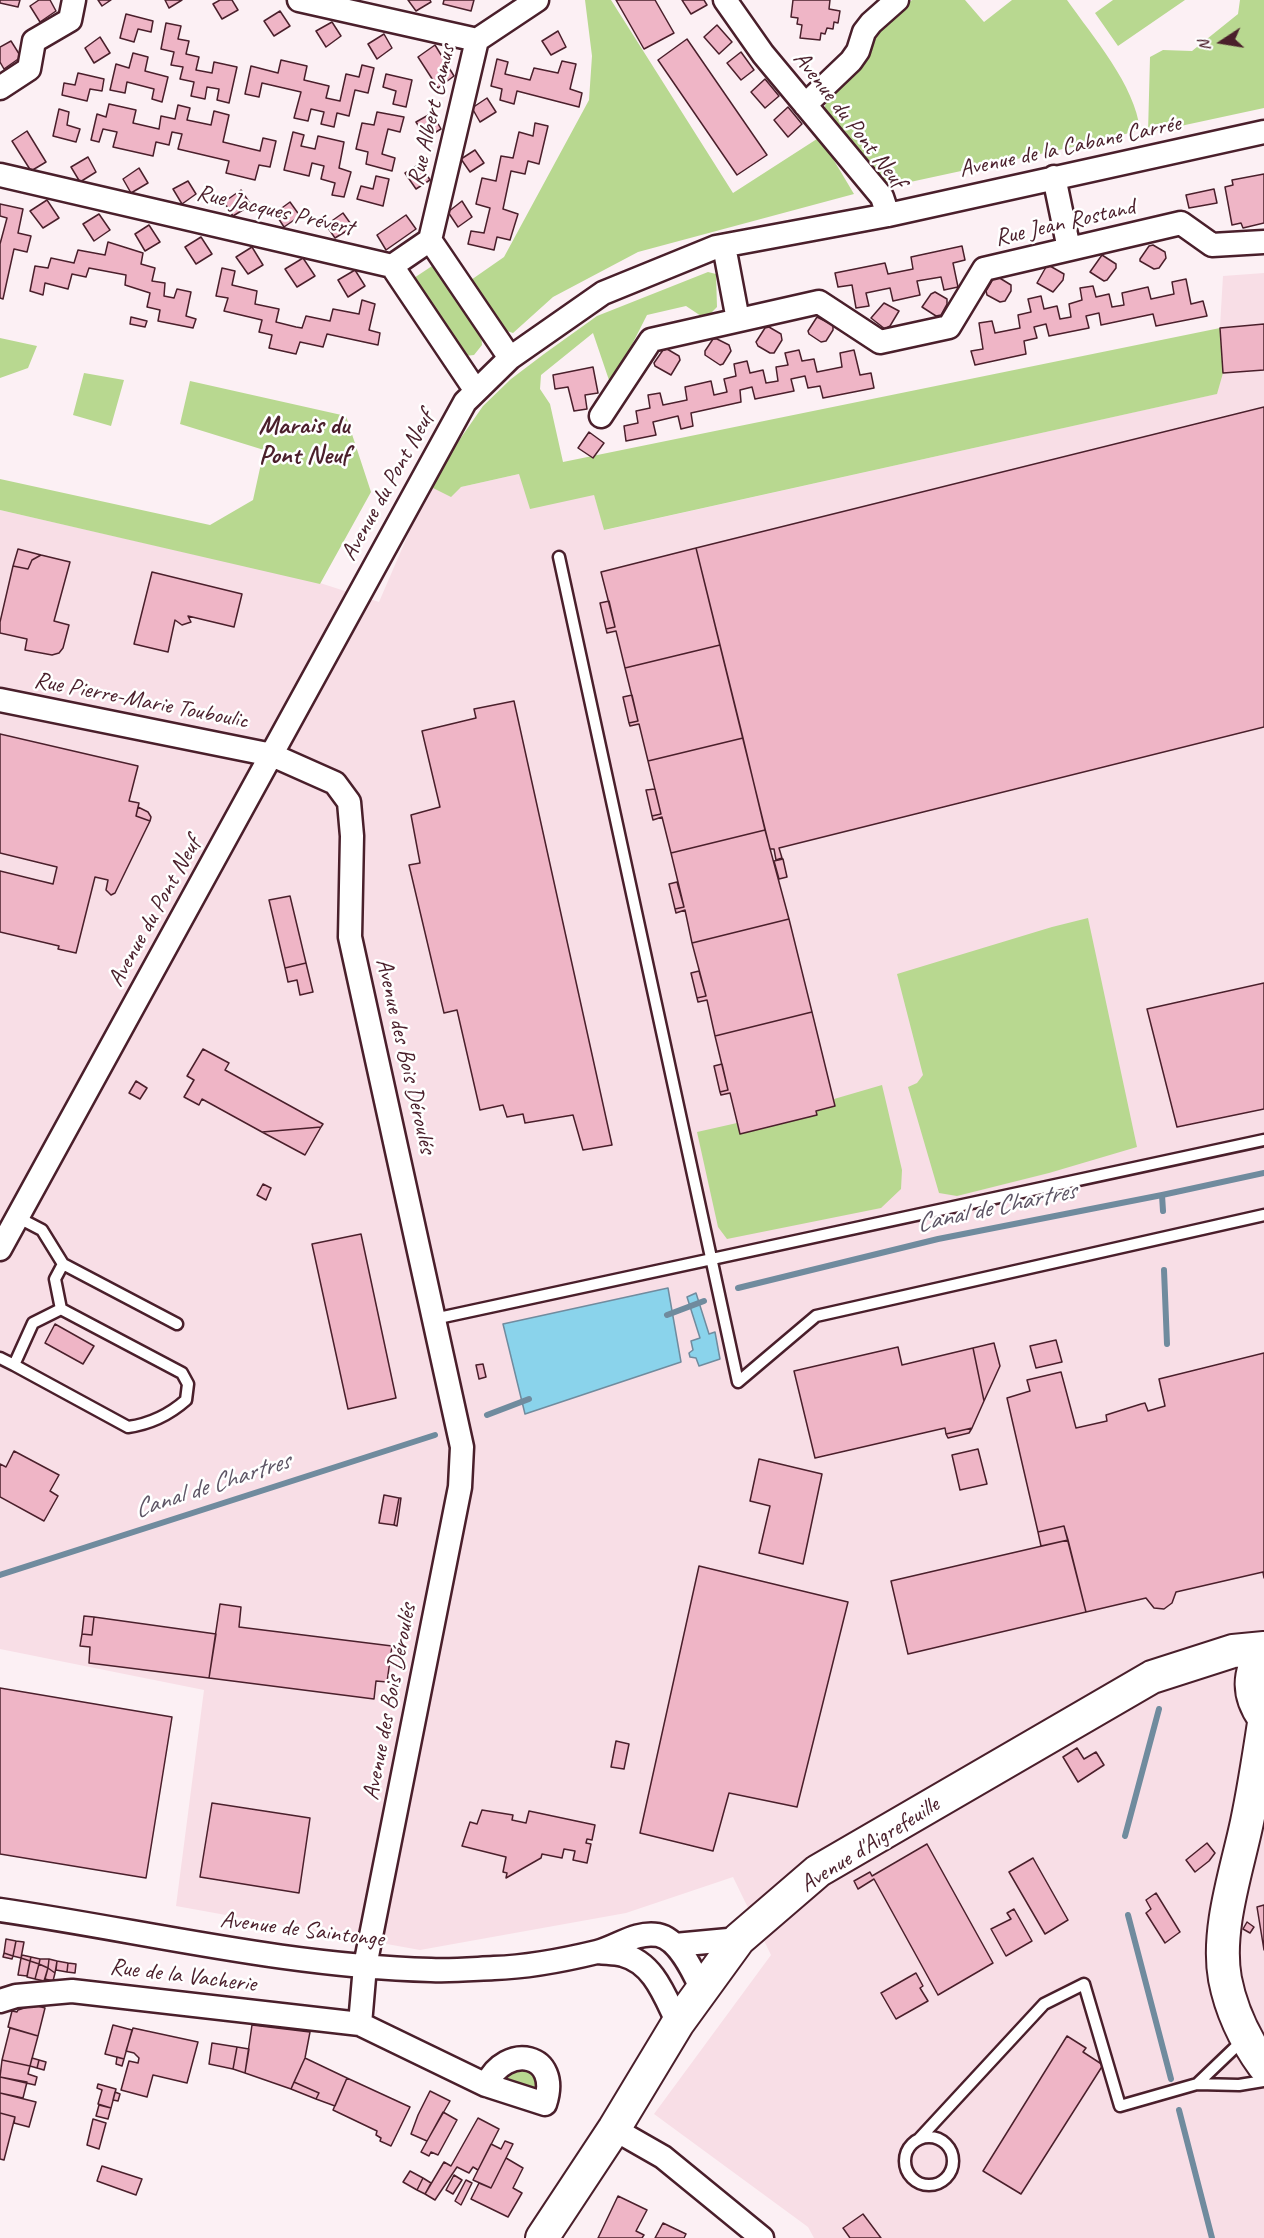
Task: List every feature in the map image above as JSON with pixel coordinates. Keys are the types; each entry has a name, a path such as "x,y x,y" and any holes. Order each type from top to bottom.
{"main road":[{"name":"Avenue d'Aigrefeuille","path":"542,2238 614,2129 678,2023 739,1939 818,1871 1152,1677 1233,1651 1264,1650"},
{"path":"1258,1705 1251,1676 1264,1650"},
{"path":"1189,1664 1228,1676 1258,1705"},
{"path":"1264,1723 1256,1779 1223,1944 1224,1977 1231,2005 1264,2066"},
{"path":"1227,1916 1264,1806"}],"street":[{"path":"0,88 29,69 34,41 70,20 74,0"},
{"name":"Rue Albert Camus","path":"299,0 477,40 430,240"},
{"path":"477,40 537,0"},
{"name":"Avenue du Pont Neuf","path":"1,1245 465,402 510,358 603,293 724,246 888,215 882,197 763,54 725,0"},
{"path":"805,105 851,61 858,51 864,32 897,0"},
{"name":"Avenue de la Cabane Carrée","path":"888,215 1264,132"},
{"name":"Rue Jacques Prévert","path":"0,175 392,266"},
{"path":"1054,177 1070,249"},
{"name":"Rue Jean Rostand","path":"601,416 651,340 819,302 880,342 949,327 984,269 1181,224 1212,245 1264,242"},
{"path":"476,391 392,266 430,240 510,358"},
{"path":"724,246 738,320"},
{"name":"Rue Pierre-Marie Touboulic","path":"0,700 272,755"},
{"name":"Avenue des Bois Déroulés","path":"272,755 335,783 349,801 352,836 350,937 462,1447 460,1487 365,1966"},
{"name":"Avenue de Saintonge","path":"0,1910 244,1952 365,1966 432,1970 510,1968 600,1952 633,1937 642,1936 658,1935 675,1945 739,1939"},
{"path":"675,1945 687,1961 702,1990"},
{"name":"Avenue de Saintonge","path":"600,1952 624,1955 640,1962 656,1979 678,2023"},
{"path":"360,2024 365,1966"},
{"name":"Rue de la Vacherie","path":"0,2001 16,1996 72,1990 360,2024 486,2085"},
{"path":"614,2129 663,2157 762,2238"}],"lane":[{"path":"559,557 738,1382 816,1316 1264,1215"},
{"path":"435,1319 1264,1140"},
{"path":"17,1217 42,1230 63,1264 177,1324"},
{"path":"61,1309 55,1279 63,1264"},
{"path":"0,1358 128,1428 142,1425 172,1412 186,1400 188,1384 182,1373 61,1309"},
{"path":"14,1365 33,1323 61,1309"},
{"path":"919,2139 927,2137 943,2142 952,2155 951,2171 939,2183 925,2185 917,2182 907,2172 905,2157 913,2144 1044,2004 1084,1984 1120,2106 1192,2086 1239,2085 1264,2081"},
{"path":"1192,2086 1246,2036"}],"shaded area":[{"path":"1264,273 1264,2238 814,2238 808,2227 654,2114 771,1955 733,1877 626,1913 420,1950 176,1906 204,1690 0,1649 0,510 320,583 379,602 429,486 461,487 519,474 594,495 605,530 1216,394 1223,276"}],"green space":[{"path":"585,0 611,0 733,193 820,137 854,194 638,252 553,297 513,333 501,329 471,280 504,257 589,100 592,56"},
{"path":"912,0 965,0 984,22 1012,0 1067,0 1122,79 1136,113 1140,130 1100,141 887,187 824,112 827,97 876,28"},
{"path":"1113,0 1185,0 1118,46 1095,13"},
{"path":"1240,0 1264,0 1264,108 1148,133 1150,57 1163,50 1192,51 1238,14"},
{"path":"435,264 481,332 482,345 474,355 465,356 411,280"},
{"path":"708,272 716,274 717,307 710,314 701,316 686,306 647,315 611,386 593,333 541,375 540,389 550,404 563,462 1220,328 1223,373 1217,394 604,530 594,495 530,509 519,474 461,487 451,497 429,486 483,406 511,379 597,316"},
{"path":"0,338 37,346 28,368 0,378"},
{"path":"84,373 124,380 111,426 73,415"},
{"path":"190,381 346,416 371,492 320,584 0,510 0,479 210,525 253,500 264,450 180,424"},
{"path":"1088,918 1137,1147 1049,1173 957,1196 939,1193 908,1087 917,1083 923,1075 897,974"},
{"path":"882,1085 902,1170 901,1189 881,1208 727,1239 718,1227 697,1132 737,1123 740,1134 835,1106 834,1099"},
{"path":"531,2067 542,2085 534,2092 505,2084 502,2075"}],"water":[{"path":"668,1288 681,1362 525,1414 503,1324"},
{"path":"696,1293 709,1334 715,1332 720,1359 699,1366 696,1358 690,1357 689,1353 693,1350 691,1341 700,1338 687,1297"}],"building":[{"path":"0,0 20,0 18,7 0,3"},
{"path":"39,0 50,0 56,11 40,22 30,6"},
{"path":"98,0 111,0 102,6"},
{"path":"165,0 182,0 169,8"},
{"path":"220,0 232,0 238,10 222,19 213,4"},
{"path":"408,0 430,0 431,2 416,11"},
{"path":"444,0 474,0 471,11 443,4"},
{"path":"616,0 655,0 674,33 644,49"},
{"path":"682,0 704,0 707,5 691,14"},
{"path":"793,0 830,0 829,9 840,11 838,23 834,22 833,29 827,28 825,34 821,33 820,40 800,38 802,25 797,24 798,18 791,17"},
{"path":"280,11 290,26 274,36 264,21"},
{"path":"126,14 153,21 151,32 138,29 134,42 120,38"},
{"path":"332,22 341,36 326,47 316,31"},
{"path":"166,23 181,26 178,39 189,41 186,54 199,57 196,70 212,73 214,62 237,67 229,103 217,100 219,89 207,87 205,99 191,96 194,82 180,79 183,67 171,65 174,52 161,49"},
{"path":"717,25 732,42 719,54 704,37"},
{"path":"558,31 566,47 551,55 542,41"},
{"path":"384,34 392,48 377,59 368,44"},
{"path":"100,37 110,53 94,63 85,48"},
{"path":"687,39 767,155 737,175 658,60"},
{"path":"11,41 21,57 4,69 0,62 0,47"},
{"path":"435,45 454,76 438,88 418,57"},
{"path":"741,52 754,70 741,80 727,63"},
{"path":"133,53 148,57 145,71 168,77 162,102 152,99 154,89 127,82 125,93 110,90 116,64 129,68"},
{"path":"497,59 508,62 505,74 530,80 534,68 558,73 562,61 576,64 570,89 582,93 579,107 517,91 514,104 500,100 502,89 491,86"},
{"path":"281,60 307,66 304,80 329,86 326,98 340,101 346,74 359,77 362,65 374,68 368,93 355,90 349,116 337,113 334,127 321,124 324,112 311,109 308,121 294,118 301,92 262,83 259,97 245,94 251,66 278,73"},
{"path":"78,73 104,79 102,91 90,89 87,101 62,95 64,83 75,85"},
{"path":"386,74 412,80 406,107 393,104 396,91 383,87"},
{"path":"765,79 779,96 765,108 751,92"},
{"path":"487,98 496,112 480,122 472,108"},
{"path":"109,104 136,110 133,123 159,129 161,116 175,119 178,105 190,108 187,120 211,125 214,111 229,115 223,142 260,151 263,138 276,141 270,167 259,165 255,180 226,173 229,161 178,149 182,134 172,132 169,145 156,142 153,156 113,147 117,132 103,129 99,142 91,140 97,114 106,117"},
{"path":"788,107 802,124 788,137 774,120"},
{"path":"59,109 69,112 67,125 80,129 76,142 53,136"},
{"path":"377,112 404,117 400,132 388,129 382,154 395,158 392,171 366,164 368,152 356,149 362,123 374,125"},
{"path":"432,113 441,129 426,138 416,122"},
{"path":"535,123 548,126 539,164 528,161 525,174 511,171 503,209 518,214 510,240 497,237 494,250 468,244 471,231 484,233 490,208 476,204 482,178 496,181 501,156 513,158 519,132 533,136"},
{"path":"27,131 46,162 31,171 12,141"},
{"path":"293,132 304,135 301,146 315,149 318,136 344,142 339,168 351,172 344,197 332,195 335,183 321,179 324,166 312,163 309,176 284,170"},
{"path":"475,150 484,163 470,172 461,159"},
{"path":"88,157 96,172 80,182 71,167"},
{"path":"420,164 430,180 416,189 405,173"},
{"path":"139,168 148,183 131,193 123,179"},
{"path":"1264,174 1264,223 1243,228 1241,223 1232,225 1225,187 1233,185 1232,180"},
{"path":"376,176 389,179 383,206 357,199 361,186 373,189"},
{"path":"188,181 196,194 182,204 173,189"},
{"path":"1214,189 1217,203 1189,208 1186,195"},
{"path":"241,190 251,205 233,216 224,202"},
{"path":"47,200 59,218 43,228 30,211"},
{"path":"462,201 472,217 458,227 448,212"},
{"path":"290,202 300,216 284,227 275,213"},
{"path":"0,204 23,209 18,233 31,236 27,252 14,249 3,299 0,298 0,244 7,218 0,216"},
{"path":"343,213 353,227 335,238 326,225"},
{"path":"99,214 110,230 94,241 83,224"},
{"path":"406,215 416,229 386,250 377,235"},
{"path":"149,225 160,242 145,251 135,234"},
{"path":"201,237 212,254 196,264 185,247"},
{"path":"108,242 143,253 141,264 155,268 152,281 165,283 164,296 174,298 177,289 191,292 186,316 196,319 193,328 158,321 160,310 147,307 150,293 125,285 126,275 89,268 86,277 72,274 68,289 45,283 43,295 30,291 35,266 48,268 51,258 74,263 78,250 105,255"},
{"path":"1153,245 1165,252 1166,258 1159,268 1154,269 1140,261 1149,246"},
{"path":"962,246 965,260 953,263 958,287 944,290 941,277 917,281 920,295 893,301 890,288 866,293 869,306 856,308 852,285 838,287 835,273 885,263 888,274 913,269 911,257"},
{"path":"252,247 263,265 248,274 236,257"},
{"path":"1102,255 1116,264 1116,268 1104,281 1090,272"},
{"path":"303,258 315,276 297,287 285,269"},
{"path":"1050,266 1064,274 1063,280 1053,292 1037,283 1046,267"},
{"path":"222,268 235,271 232,285 257,291 255,304 279,309 276,322 296,327 302,328 306,316 330,321 333,309 359,314 362,300 375,304 369,330 380,333 378,345 327,334 323,347 300,342 296,354 269,348 272,335 259,332 262,320 224,311 228,298 216,296"},
{"path":"355,270 365,286 348,297 338,280"},
{"path":"998,277 1011,285 1011,291 1005,301 1000,302 987,295 986,291 993,279"},
{"path":"1186,279 1191,304 1203,301 1207,316 1156,326 1153,314 1101,325 1099,313 1086,316 1089,328 1049,336 1046,324 1034,327 1037,338 1024,341 1026,354 975,365 971,351 983,349 979,323 992,321 995,333 1020,328 1018,315 1031,312 1028,299 1041,296 1044,309 1057,306 1060,319 1071,317 1069,304 1082,300 1080,288 1093,286 1096,297 1109,294 1112,307 1124,305 1122,293 1148,287 1151,299 1174,294 1172,282"},
{"path":"935,292 947,299 941,315 936,316 922,307"},
{"path":"884,303 899,311 890,326 885,329 871,318"},
{"path":"131,317 147,321 145,327 130,324"},
{"path":"817,317 833,325 833,330 826,341 821,342 809,334 808,331"},
{"path":"1264,324 1264,370 1223,373 1220,328"},
{"path":"769,327 781,334 782,340 774,353 758,346 756,342 765,328"},
{"path":"713,339 729,345 731,351 720,365 705,355"},
{"path":"667,349 679,356 680,360 671,375 655,366 654,363 663,350"},
{"path":"799,350 802,361 814,359 817,372 842,367 840,353 854,350 860,375 871,373 874,388 823,398 820,386 808,388 805,376 791,379 794,391 755,399 752,387 740,390 741,402 691,413 693,426 681,429 678,416 653,422 656,435 626,441 624,426 638,423 636,411 650,408 648,395 660,393 663,405 687,400 685,387 711,381 714,395 727,392 724,379 736,376 734,364 747,361 750,373 763,370 766,383 778,381 776,367 788,365 785,353"},
{"path":"593,367 598,393 585,395 587,409 574,411 568,387 555,389 553,375"},
{"path":"1264,407 1264,727 779,848 782,858 776,860 774,849 770,849 696,548"},
{"path":"589,432 604,443 593,458 578,448"},
{"path":"696,548 720,645 625,668 616,631 607,633 606,629 615,627 601,572"},
{"path":"18,549 41,555 32,560 28,569 13,566"},
{"path":"41,555 70,562 54,621 69,625 63,648 59,653 52,655 25,650 27,639 0,633 0,622 13,566 28,569 32,560"},
{"path":"152,572 242,594 234,627 188,616 191,622 182,625 175,620 168,652 134,644"},
{"path":"609,601 615,627 606,629 600,603"},
{"path":"720,645 743,738 648,761 639,724 630,726 629,723 638,721 625,668"},
{"path":"632,695 638,721 629,723 623,697"},
{"path":"514,701 612,1145 583,1150 573,1115 525,1123 523,1114 507,1117 503,1105 480,1110 457,1010 444,1013 409,865 420,863 411,815 440,807 422,731 476,718 474,709"},
{"path":"0,734 138,766 129,801 139,803 136,816 150,821 115,893 111,895 106,890 108,880 95,877 76,953 58,949 59,946 0,932 0,871 53,884 57,867 0,853"},
{"path":"743,738 765,830 671,853 662,817 653,820 652,816 661,814 648,761"},
{"path":"655,789 661,814 652,816 646,790"},
{"path":"138,807 148,812 151,817 150,821 136,816"},
{"path":"765,830 789,919 692,943 685,910 676,913 675,909 684,907 671,853"},
{"path":"783,859 787,877 779,879 774,861"},
{"path":"677,882 684,907 675,909 669,884"},
{"path":"290,896 306,963 285,968 269,900"},
{"path":"789,919 812,1012 715,1036 707,1000 698,1002 697,998 706,996 692,943"},
{"path":"306,963 313,992 300,995 297,980 288,982 285,968"},
{"path":"699,971 706,996 697,998 691,973"},
{"path":"1264,983 1264,1109 1177,1127 1147,1009"},
{"path":"812,1012 835,1106 816,1111 817,1115 740,1134 730,1093 721,1095 720,1092 728,1090 715,1036"},
{"path":"203,1049 229,1063 225,1070 323,1124 321,1127 262,1132 202,1099 199,1105 184,1097 194,1080 187,1076"},
{"path":"722,1064 728,1090 720,1092 714,1066"},
{"path":"136,1081 147,1088 140,1099 129,1093"},
{"path":"321,1127 305,1155 262,1132"},
{"path":"263,1184 271,1188 266,1200 257,1195"},
{"path":"361,1234 396,1398 348,1409 312,1244"},
{"path":"55,1324 94,1346 83,1364 45,1343"},
{"path":"1056,1340 1062,1362 1036,1368 1030,1346"},
{"path":"994,1343 1000,1366 984,1401 973,1348"},
{"path":"898,1347 902,1365 973,1348 984,1401 972,1428 946,1434 945,1428 815,1458 794,1371"},
{"path":"1264,1353 1264,1578 1263,1572 1176,1592 1172,1603 1164,1609 1154,1608 1146,1598 1086,1612 1064,1526 1038,1532 1007,1398 1030,1391 1027,1380 1061,1372 1076,1428 1107,1421 1106,1415 1145,1403 1148,1411 1165,1406 1159,1379"},
{"path":"483,1364 486,1377 479,1379 476,1365"},
{"path":"972,1428 969,1433 948,1438 946,1434"},
{"path":"978,1449 987,1484 960,1490 952,1455"},
{"path":"14,1451 59,1475 50,1491 58,1496 44,1521 0,1497 0,1464 6,1467"},
{"path":"759,1459 822,1474 803,1564 759,1553 770,1506 750,1501"},
{"path":"384,1495 399,1498 394,1525 379,1523"},
{"path":"399,1498 401,1498 397,1526 394,1525"},
{"path":"1064,1526 1068,1540 1041,1546 1038,1532"},
{"path":"1068,1540 1086,1612 908,1654 891,1581"},
{"path":"699,1566 848,1602 797,1807 729,1793 713,1851 640,1833"},
{"path":"220,1604 241,1607 239,1627 392,1646 387,1682 376,1681 374,1699 209,1678"},
{"path":"84,1616 94,1617 92,1635 82,1634"},
{"path":"94,1617 216,1634 209,1678 89,1663 90,1647 80,1646 82,1634 92,1635"},
{"path":"0,1688 172,1717 146,1878 0,1854"},
{"path":"616,1741 629,1744 624,1769 611,1767"},
{"path":"1077,1748 1084,1759 1096,1752 1104,1765 1078,1782 1063,1757"},
{"path":"212,1803 310,1818 299,1893 200,1877"},
{"path":"482,1810 513,1815 512,1820 526,1823 529,1811 595,1825 592,1840 587,1839 586,1843 591,1844 587,1863 573,1860 575,1851 564,1849 562,1858 542,1854 541,1858 506,1878 507,1873 503,1872 506,1857 462,1846 470,1822 477,1824"},
{"path":"1207,1843 1215,1853 1195,1872 1186,1860"},
{"path":"927,1844 993,1963 938,1995 874,1879 858,1889 854,1881 870,1872 872,1876"},
{"path":"1033,1858 1068,1920 1045,1934 1009,1872"},
{"path":"1156,1893 1180,1932 1165,1943 1146,1913 1151,1909 1146,1900"},
{"path":"1264,1905 1264,1950 1257,1907"},
{"path":"1014,1909 1032,1941 1006,1956 991,1929 1011,1919 1007,1913"},
{"path":"1247,1922 1254,1927 1250,1933 1243,1929"},
{"path":"6,1939 16,1941 13,1956 4,1953"},
{"path":"16,1941 24,1942 21,1958 13,1956"},
{"path":"4,1953 13,1956 12,1959 3,1957"},
{"path":"22,1955 31,1957 30,1961 21,1958"},
{"path":"31,1957 40,1959 39,1964 30,1961"},
{"path":"21,1958 30,1961 27,1976 18,1975"},
{"path":"40,1959 49,1959 48,1968 39,1964"},
{"path":"49,1959 57,1961 55,1973 48,1968"},
{"path":"30,1961 39,1964 35,1979 27,1977"},
{"path":"57,1961 68,1963 67,1972 56,1970"},
{"path":"68,1963 76,1964 75,1973 67,1972"},
{"path":"39,1964 48,1968 44,1981 35,1979"},
{"path":"48,1968 55,1973 53,1981 45,1979"},
{"path":"916,1973 923,1986 920,1988 928,2001 896,2019 881,1993"},
{"path":"34,2005 45,2008 38,2036 8,2027 12,2011 17,2012"},
{"path":"113,2025 132,2030 124,2059 105,2054"},
{"path":"252,2025 310,2032 305,2058 291,2089 245,2073"},
{"path":"10,2028 38,2036 30,2066 2,2060"},
{"path":"133,2028 198,2042 187,2083 153,2075 147,2097 121,2090 129,2061 138,2063 139,2058 134,2053 126,2051"},
{"path":"1067,2036 1086,2048 1083,2052 1103,2065 1021,2194 983,2171"},
{"path":"212,2043 237,2047 233,2069 209,2064"},
{"path":"237,2047 249,2049 245,2073 233,2069"},
{"path":"117,2057 124,2059 122,2066 116,2064"},
{"path":"32,2058 39,2060 37,2068 30,2066"},
{"path":"305,2058 347,2078 335,2106 316,2099 319,2093 294,2082"},
{"path":"2,2060 30,2066 28,2074 37,2077 35,2085 0,2077"},
{"path":"39,2060 46,2062 44,2070 37,2068"},
{"path":"0,2077 27,2082 23,2098 0,2093"},
{"path":"347,2078 410,2107 391,2146 380,2141 381,2138 376,2135 377,2131 333,2110"},
{"path":"294,2082 319,2093 316,2099 291,2089"},
{"path":"98,2084 116,2089 111,2108 98,2104 102,2090 97,2088"},
{"path":"430,2091 450,2101 427,2141 411,2134"},
{"path":"115,2092 120,2094 118,2101 113,2100"},
{"path":"0,2093 36,2102 29,2127 14,2123 15,2117 0,2113"},
{"path":"99,2105 111,2108 108,2119 96,2116"},
{"path":"443,2112 457,2120 438,2155 431,2152 429,2156 421,2152"},
{"path":"0,2113 15,2117 4,2160 0,2159"},
{"path":"478,2118 499,2129 478,2170 473,2167 469,2173 457,2167 435,2200 425,2194 444,2162 451,2166"},
{"path":"93,2119 106,2123 99,2149 87,2145"},
{"path":"505,2141 513,2144 491,2188 473,2180 491,2144 501,2149"},
{"path":"506,2158 523,2168 513,2188 522,2193 508,2217 471,2199 479,2183 491,2188"},
{"path":"102,2166 142,2179 136,2195 97,2181"},
{"path":"410,2171 423,2178 417,2190 403,2182"},
{"path":"454,2175 462,2180 453,2194 446,2190"},
{"path":"423,2178 431,2183 425,2194 417,2190"},
{"path":"466,2180 472,2183 461,2205 455,2201"},
{"path":"618,2196 647,2210 636,2231 644,2235 642,2238 598,2238"},
{"path":"863,2214 881,2238 850,2238 843,2228"},
{"path":"663,2223 686,2234 684,2238 655,2238"}],"waterway":[{"name":"Canal de Chartres","path":"738,1288 938,1239 1264,1173"},
{"path":"1162,1195 1163,1211"},
{"path":"1164,1270 1167,1344"},
{"name":"Canal de Chartres","path":"667,1315 704,1301"},
{"name":"Canal de Chartres","path":"487,1415 529,1399"},
{"name":"Canal de Chartres","path":"0,1575 435,1435"},
{"path":"1125,1836 1159,1709"},
{"path":"1128,1915 1171,2079"},
{"path":"1179,2110 1212,2238"}],"district":[{"name":"Marais du Pont Neuf","path":"304,441"}]}
